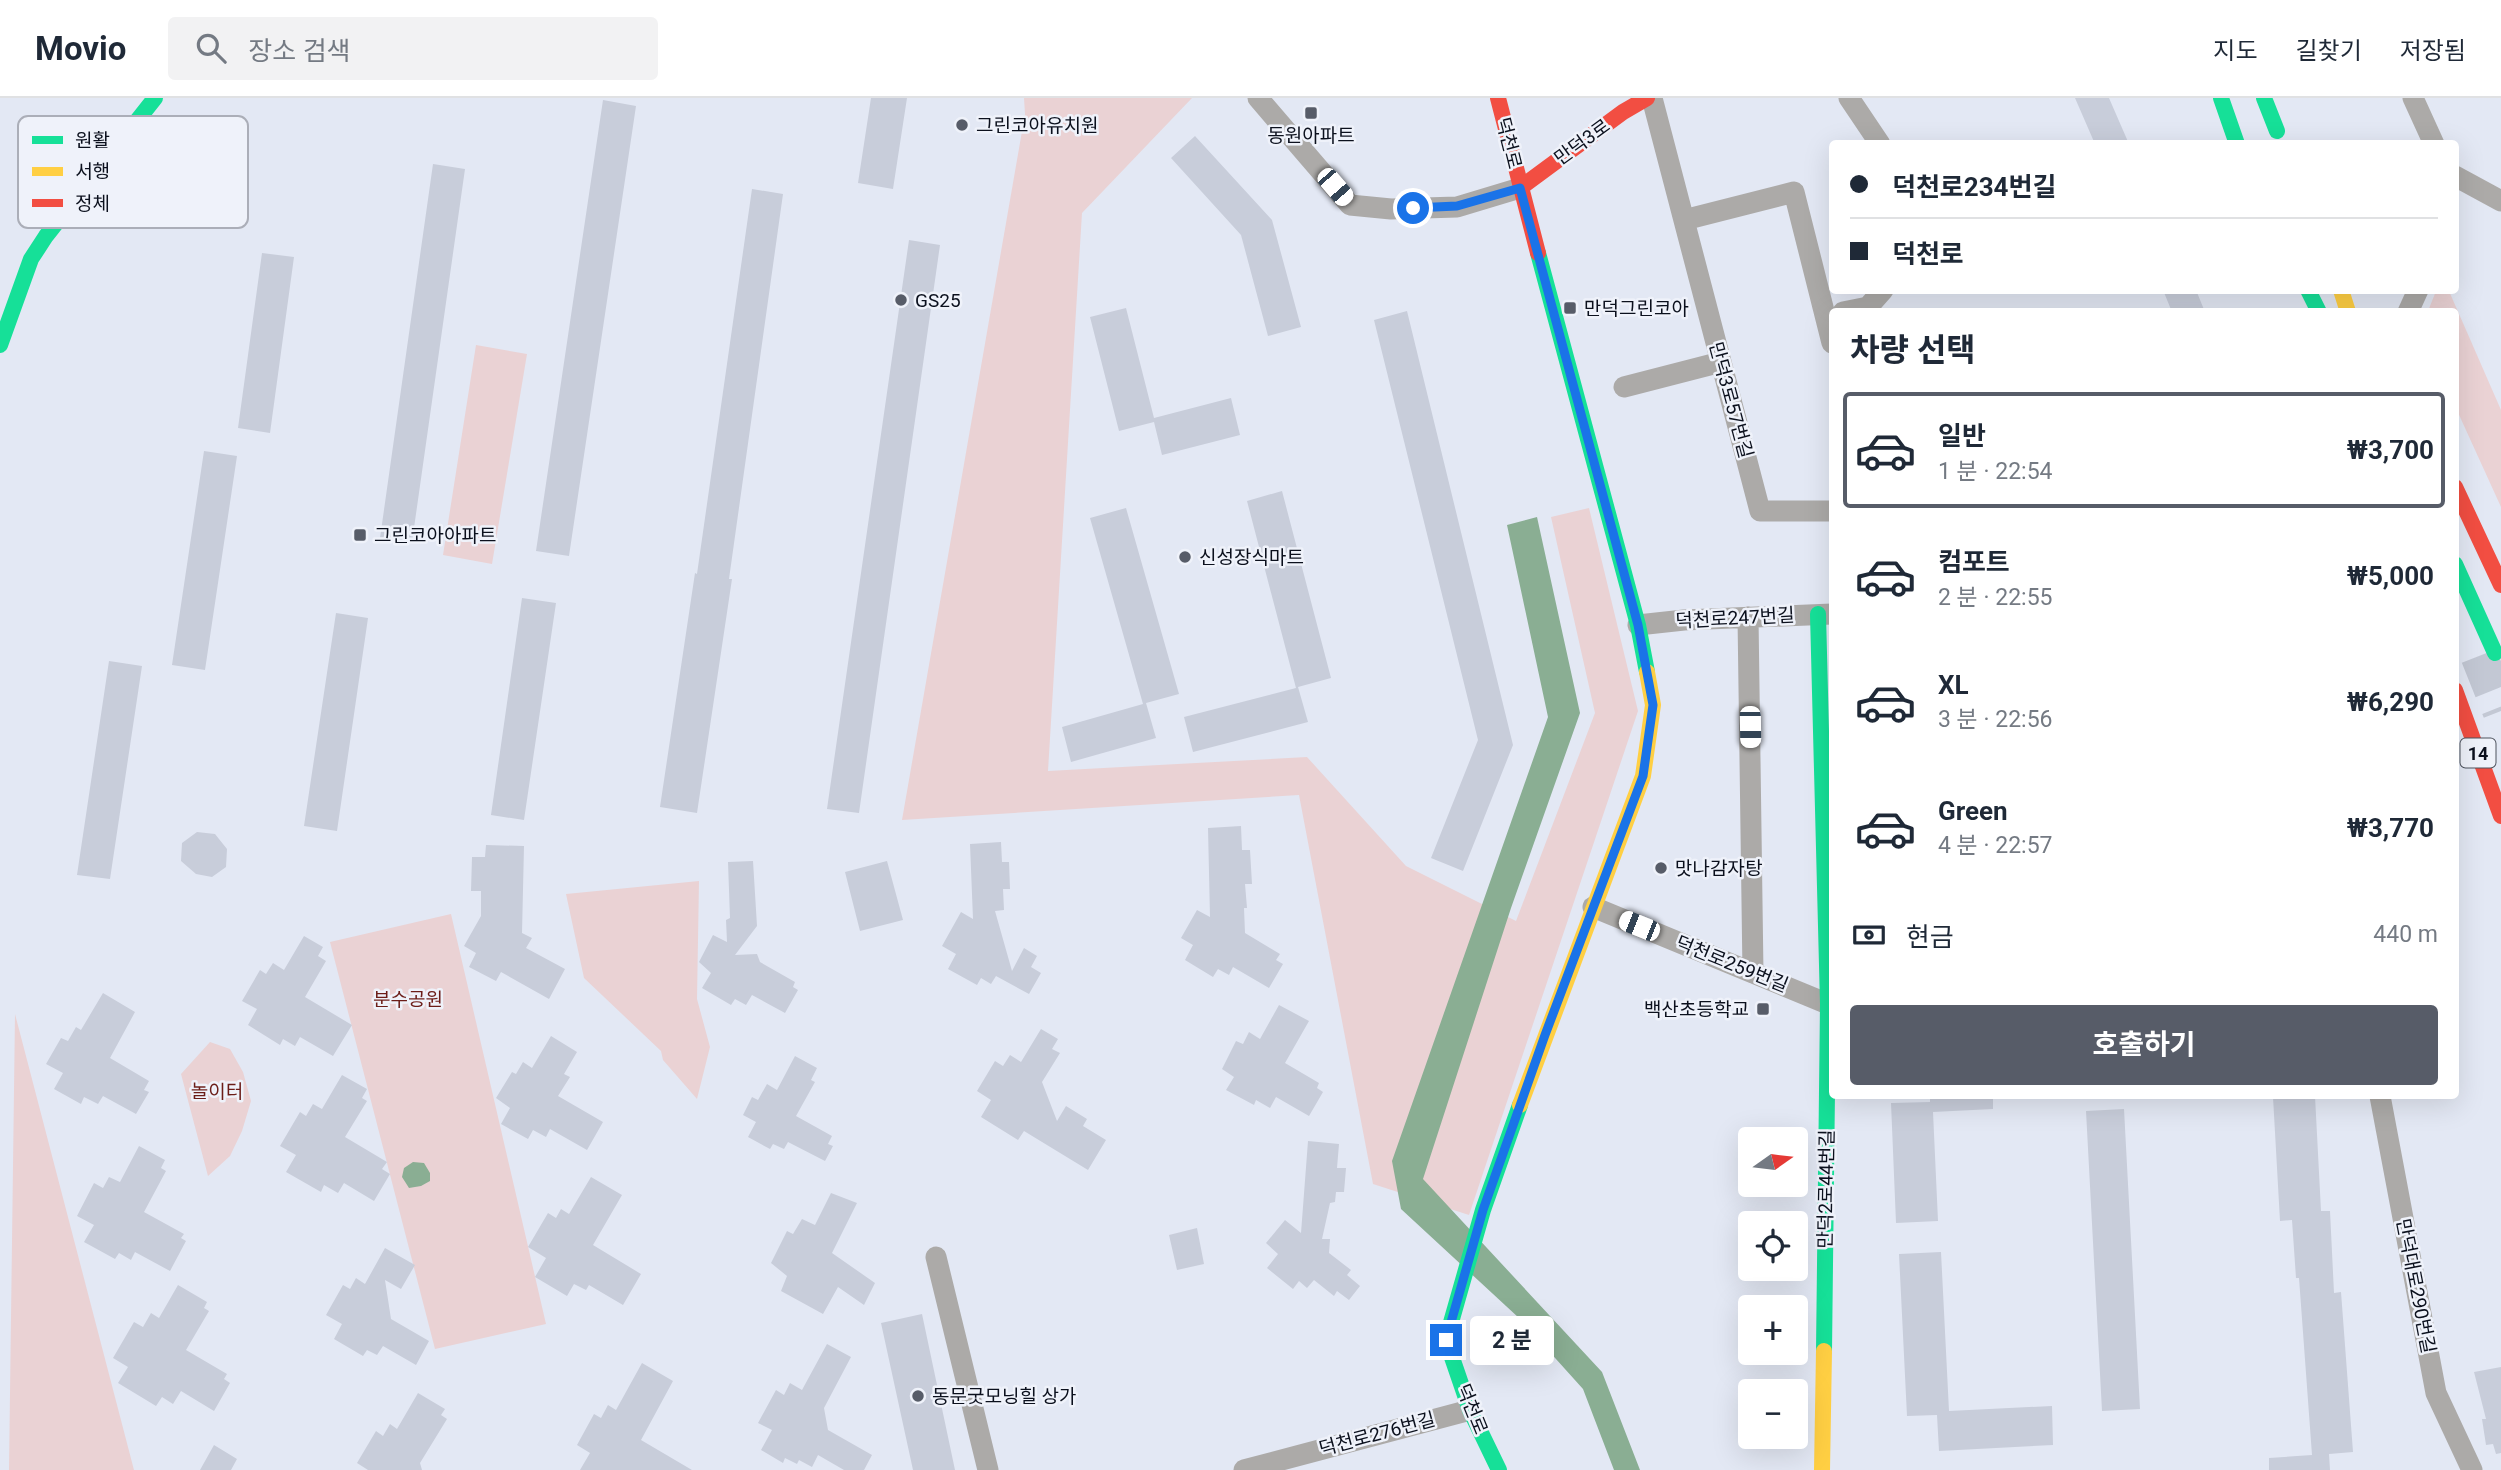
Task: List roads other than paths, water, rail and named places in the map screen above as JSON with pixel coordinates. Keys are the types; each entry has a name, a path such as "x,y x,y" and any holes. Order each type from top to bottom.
{"main road":[{"path":"141,116 155,98"},
{"name":"덕천로","path":"1498,98 1638,625 1653,705 1643,776 1483,1210 1446,1340 1470,1410 1499,1470"},
{"name":"만덕3로","path":"1520,188 1623,112 1647,98"},
{"path":"2216,98 2235,140"},
{"path":"2221,98 2236,140"},
{"path":"2265,98 2280,137"},
{"path":"0,345 31,260 53,228"},
{"path":"2459,496 2501,585"},
{"path":"2459,575 2487,654 2460,614"},
{"name":"만덕2로44번길","path":"1825,614 1829,926"},
{"name":"14","path":"2459,701 2501,816"},
{"name":"만덕2로44번길","path":"1822,1470 1829,1062"}],"street":[{"path":"1258,98 1350,205 1391,209 1457,206 1520,188"},
{"name":"만덕3로57번길","path":"1652,98 1760,511 1829,511"},
{"path":"1849,98 1877,140"},
{"path":"2413,98 2432,140"},
{"path":"2459,178 2501,201"},
{"path":"1684,220 1794,192 1831,308"},
{"path":"1862,308 1868,307 1879,294"},
{"path":"1624,387 1721,362"},
{"name":"덕천로247번길","path":"1638,625 1825,614"},
{"path":"1748,617 1754,973"},
{"name":"덕천로259번길","path":"1593,907 1829,1004"},
{"name":"만덕대로290번길","path":"2381,1099 2436,1393 2472,1470"},
{"path":"936,1257 988,1470"},
{"name":"덕천로276번길","path":"1244,1470 1470,1410"}],"tunnel":[{"path":"2479,656 2501,711"}],"place":[{"name":"동원아파트","path":"1311,113"},
{"name":"그린코아유치원","path":"962,125"},
{"name":"GS25","path":"901,300"},
{"name":"만덕그린코아","path":"1570,308"},
{"name":"그린코아아파트","path":"360,535"},
{"name":"신성장식마트","path":"1185,557"},
{"name":"맛나감자탕","path":"1661,868"},
{"name":"백산초등학교","path":"1763,1009"},
{"name":"동문굿모닝힐 상가","path":"918,1396"}],"park label":[{"name":"분수공원","path":"408,999"},
{"name":"놀이터","path":"217,1091"}]}
